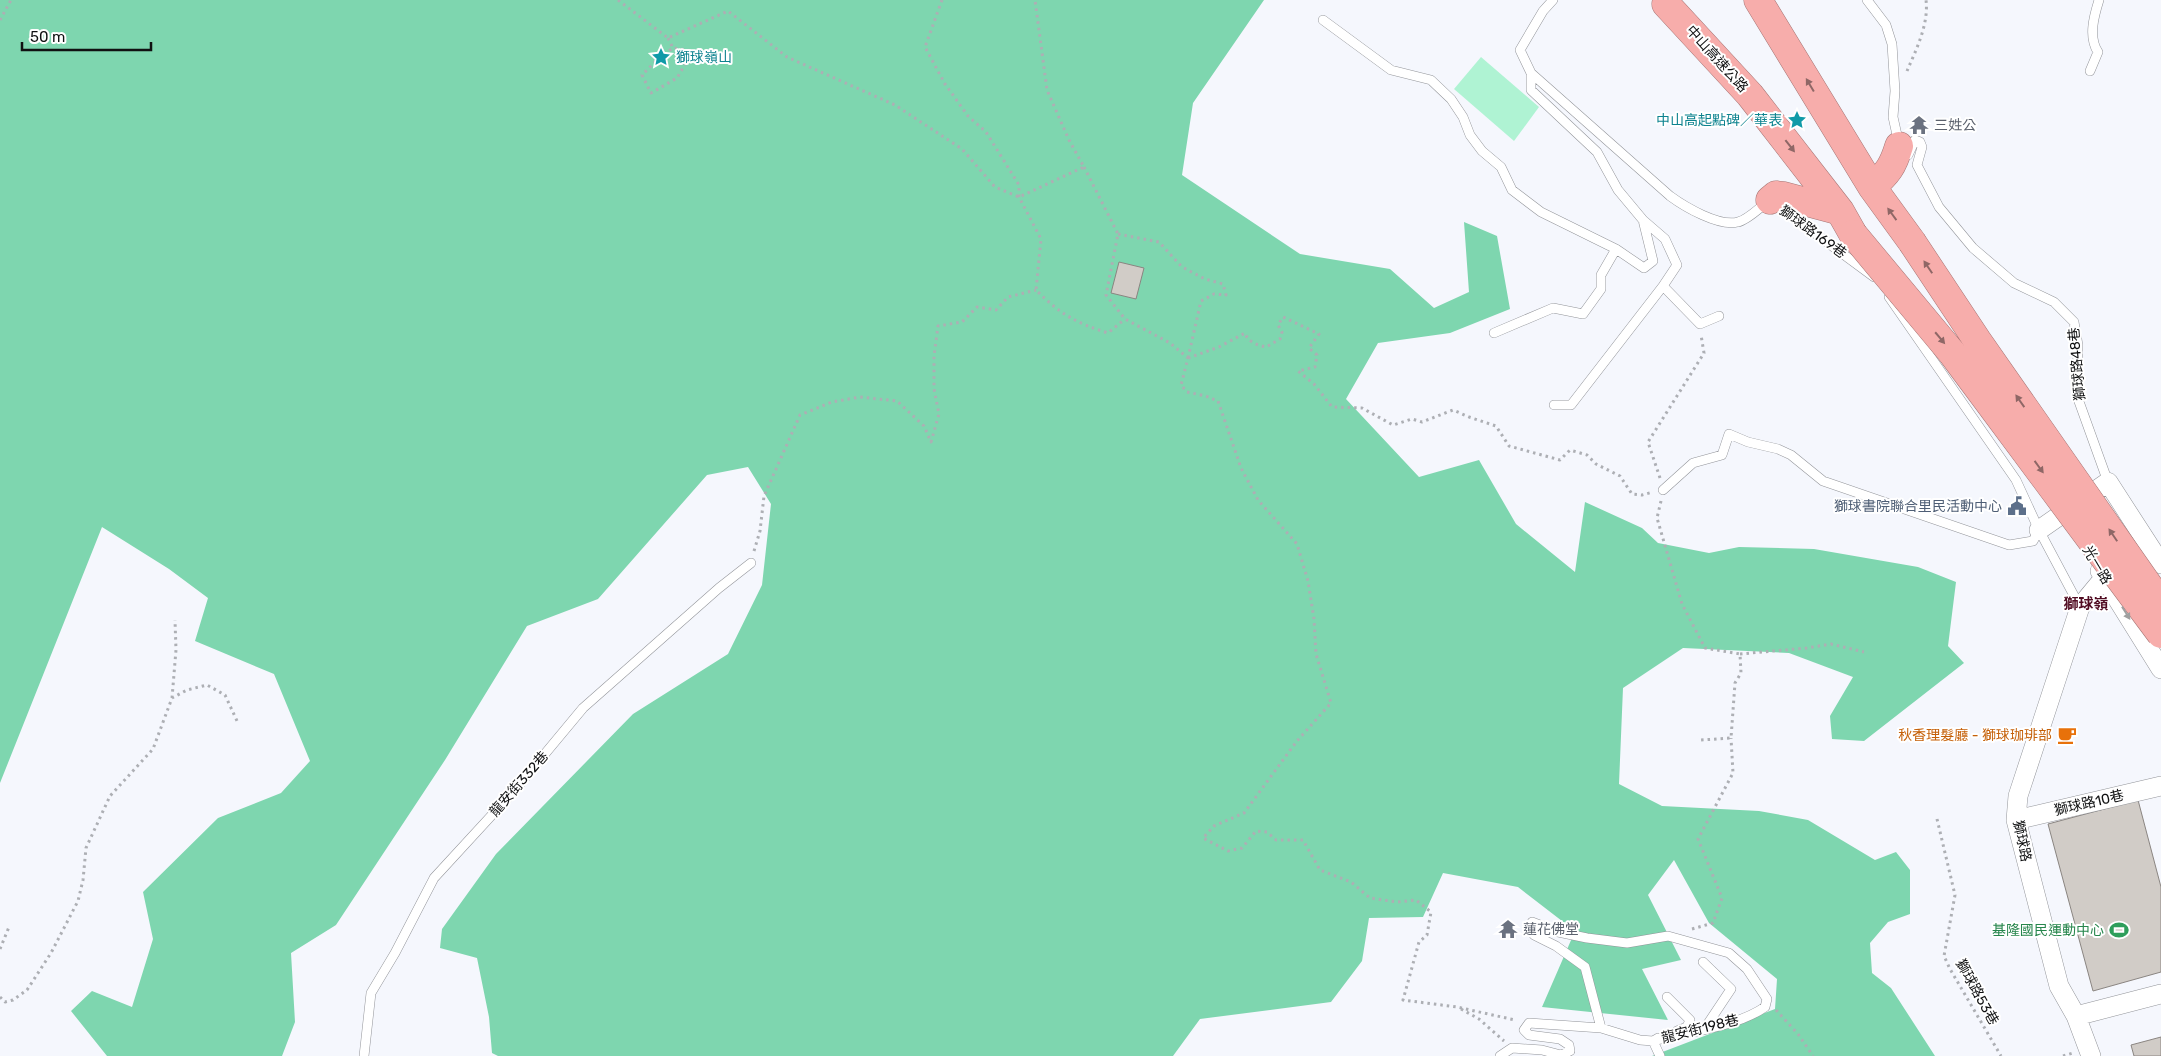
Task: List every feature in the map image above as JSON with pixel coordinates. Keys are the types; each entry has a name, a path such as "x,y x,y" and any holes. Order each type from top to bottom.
{"highway":[{"path":"1758,0 1866,177 1977,340 2161,603"},
{"name":"中山高速公路","path":"1666,4 1750,95 1839,212 1952,353 2161,634"},
{"path":"1770,200 1776,195 1784,196 1839,212 1866,177 1887,174 1896,155"}],"street":[{"path":"2039,530 2108,482 2156,558 2104,578 2080,607"},
{"name":"光一路","path":"2065,512 2161,669"},
{"name":"獅球路","path":"2080,607 2018,796 2016,820 2059,986 2076,1016 2090,1056"},
{"name":"獅球路10巷","path":"2016,820 2161,786"},
{"path":"2076,1016 2161,994"}],"lane":[{"name":"獅球路169巷","path":"1553,0 1543,11 1520,50 1531,73 1680,203 1726,223 1740,222 1770,200 1876,278 2016,480 2039,530 2080,607"},
{"path":"1867,0 1886,25 1894,58 1895,91 1893,117 1896,155"},
{"path":"2090,71 2098,52 2094,47 2092,21 2099,0"},
{"path":"1323,20 1391,70 1431,80 1451,98 1463,117 1470,135 1482,151 1501,167 1512,190 1541,212 1616,249 1644,268 1653,261 1643,220"},
{"path":"1531,73 1531,90 1597,152 1618,190 1643,220 1664,239 1677,265 1663,286 1571,405 1554,405"},
{"name":"獅球路48巷","path":"1896,155 1907,157 1912,144 1916,140 1920,142 1922,147 1917,165 1939,207 1973,248 2014,283 2054,302 2074,322 2078,345 2078,396 2108,482"},
{"path":"1494,333 1552,308 1583,314 1602,289 1601,275 1616,249"},
{"path":"1663,286 1700,324 1719,316"},
{"path":"1664,490 1693,463 1722,455 1729,434 1748,442 1778,449 1791,456 1823,481 2009,545 2033,541 2039,530"},
{"name":"龍安街332巷","path":"364,1056 371,993 395,953 434,878 514,791 583,708 719,588 751,563"},
{"path":"1600,1028 1585,968 1556,946 1534,935 1532,922 1558,932 1587,938 1627,942 1668,936 1729,952 1747,969 1768,999"},
{"path":"1703,962 1731,989 1705,1028"},
{"path":"1660,1056 1653,1041 1687,1027 1690,1020 1667,997"},
{"name":"龍安街198巷","path":"1529,1023 1600,1028 1640,1040 1653,1041 1737,1021 1754,1015 1765,1007 1768,999"},
{"path":"1500,1056 1512,1048 1542,1050 1561,1054 1570,1052 1569,1045 1560,1039 1529,1035 1524,1030 1529,1023"}],"path":[{"path":"0,20 11,0"},
{"path":"618,0 668,38 673,48"},
{"path":"942,0 925,47 944,84 968,116 986,132 1019,185 1019,197 1041,239 1036,290"},
{"path":"1035,0 1047,90 1069,140 1118,234 1106,295 1125,319 1170,343 1188,358"},
{"path":"1895,91 1920,43 1927,8 1926,0"},
{"path":"668,38 728,11 787,57 895,105 962,149 995,187 1019,197 1084,166"},
{"path":"673,48 693,51 676,78 651,93 642,75 661,56 673,48"},
{"path":"1118,234 1159,242 1182,267 1205,279 1223,284 1226,295 1214,294 1201,301 1181,385 1187,392 1218,401 1241,468 1258,500 1297,544 1308,581 1314,619 1316,654 1331,704 1297,741 1244,813 1214,826 1203,838 1228,851 1242,848 1256,830 1267,832 1276,840 1303,840 1320,870 1351,882 1370,898 1397,902 1416,900 1431,912 1427,935 1419,942 1403,1000 1457,1007 1529,1023"},
{"path":"1036,290 1053,307 1080,324 1098,330 1108,333 1125,319"},
{"path":"751,563 760,531 764,496 800,415 832,402 860,397 897,401 924,426 931,442 939,414 934,380 934,356 938,326 962,322 977,307 996,310 1008,297 1036,290"},
{"path":"1188,358 1219,347 1245,333 1246,338 1266,347 1280,339 1282,332 1278,326 1283,317 1319,334 1309,348 1317,355 1315,367 1298,371 1314,384 1332,407 1362,408 1393,425 1412,419 1422,422 1453,410 1469,418 1496,426 1510,446 1560,460 1570,450 1587,455 1596,464 1620,476 1632,494 1642,495 1664,490"},
{"path":"1700,324 1704,353 1648,442 1664,490 1657,518 1682,604 1705,648 1740,654 1831,644 1864,652"},
{"path":"0,997 5,1002 14,1000 27,990 51,953 78,901 83,880 86,848 110,796 152,749 172,698 176,650 176,620"},
{"path":"1668,936 1712,923 1722,898 1698,839 1733,773 1731,738 1735,683 1741,673 1740,654"},
{"path":"172,698 187,690 207,685 225,695 238,724"},
{"path":"1701,740 1731,738"},
{"name":"獅球路53巷","path":"1937,819 1955,895 1944,956 2001,1056"},
{"path":"0,950 9,927"},
{"path":"1768,999 1798,1034 1813,1056"},
{"path":"1457,1007 1479,1019 1512,1048"}],"green space":[{"path":"0,0 1264,0 1193,103 1182,175 1300,254 1390,269 1434,308 1469,292 1464,222 1497,236 1510,309 1450,333 1378,343 1346,399 1419,477 1479,460 1516,524 1575,572 1585,502 1642,528 1658,543 1709,553 1739,547 1814,549 1918,567 1956,582 1948,646 1964,663 1864,741 1832,739 1830,716 1853,677 1789,653 1683,648 1623,688 1619,784 1662,806 1759,811 1808,820 1875,860 1896,852 1910,870 1910,914 1888,922 1870,943 1872,973 1891,988 1935,1056 1652,1056 1775,1009 1777,979 1709,923 1674,860 1648,895 1681,960 1642,969 1668,1020 1542,1007 1575,931 1518,887 1443,873 1423,917 1369,918 1362,961 1331,1002 1200,1019 1173,1056 498,1056 492,1053 489,1017 477,958 440,948 442,929 496,854 633,714 728,654 762,585 771,504 748,467 707,475 598,599 527,626 445,760 336,925 291,953 295,1022 282,1056 107,1056 71,1011 92,991 132,1007 153,939 143,892 218,818 281,793 310,761 274,674 195,641 208,598 169,569 102,527 0,783"},
{"path":"1481,57 1539,107 1514,141 1454,89"}],"building":[{"path":"1119,262 1144,268 1136,299 1111,293"},
{"name":"基隆國民運動中心","path":"2138,800 2161,887 2161,972 2093,991 2048,824"},
{"path":"2161,1037 2161,1056 2134,1056 2131,1045"}],"place":[{"name":"獅球嶺山","path":"661,57"},
{"name":"中山高起點碑／華表","path":"1797,120"},
{"name":"三姓公","path":"1919,125"},
{"name":"獅球書院聯合里民活動中心","path":"2017,506"},
{"name":"秋香理髮廳 - 獅球珈琲部","path":"2067,735"},
{"name":"蓮花佛堂","path":"1508,929"},
{"name":"基隆國民運動中心","path":"2119,930"}],"district":[{"name":"獅球嶺","path":"2086,604"}]}
